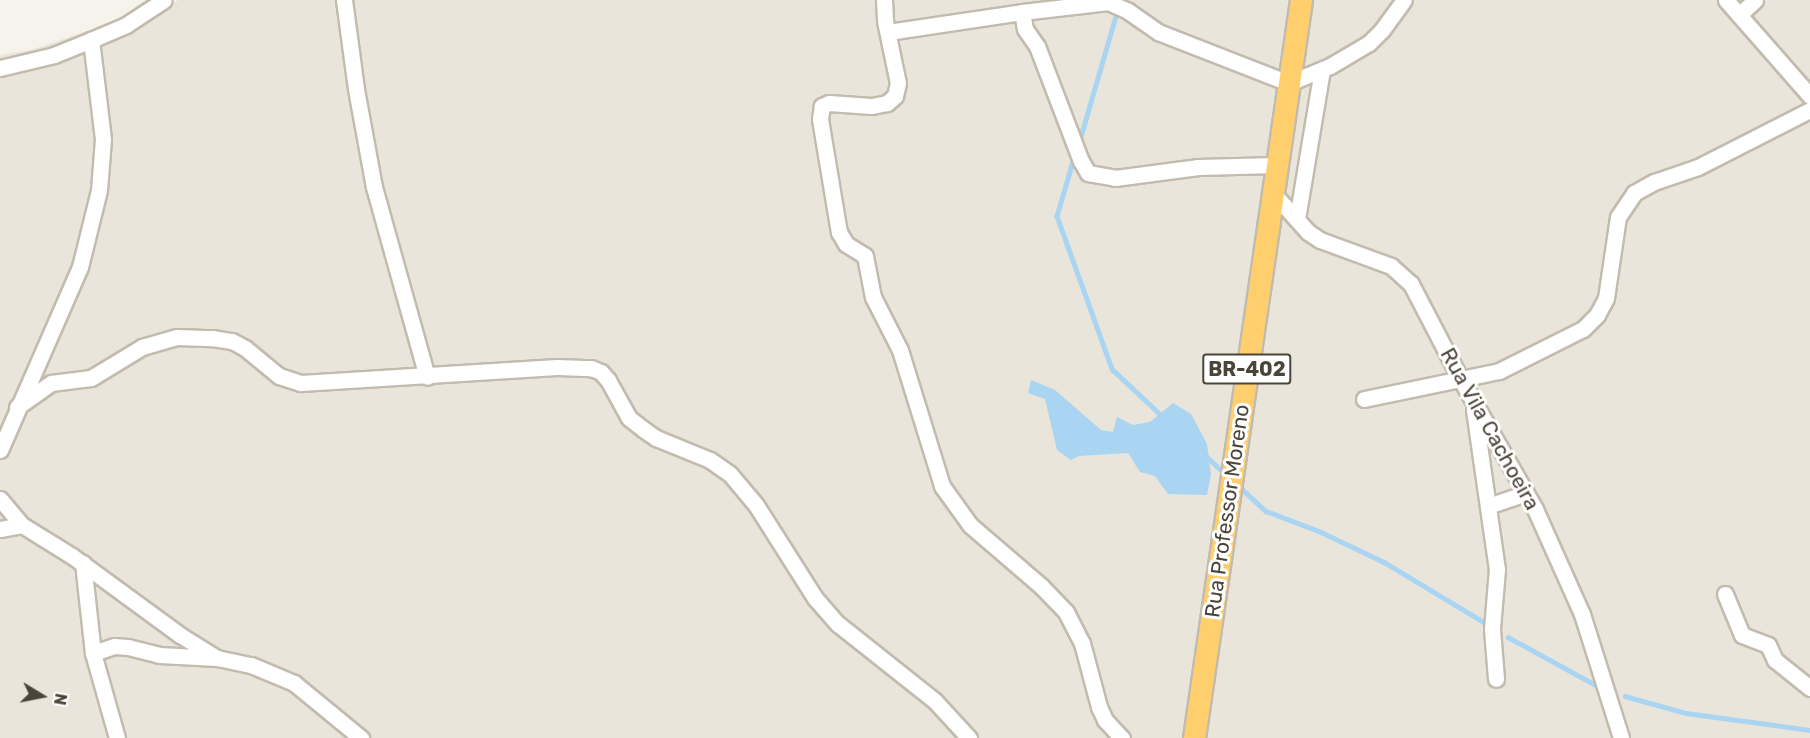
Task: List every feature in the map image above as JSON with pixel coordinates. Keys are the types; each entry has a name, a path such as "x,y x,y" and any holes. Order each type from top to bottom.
{"highway":[{"name":"Rua Professor Moreno","path":"1194,738 1301,0"}],"street":[{"path":"0,68 54,55 91,40 126,25 164,0"},
{"path":"345,0 358,100 374,187 427,377"},
{"path":"872,0 887,27"},
{"path":"884,0 898,82 895,96 887,103 871,106 825,104 820,119 839,232 846,244 863,254 873,297 900,350 942,486 970,525 1041,586 1066,612 1083,643 1099,707 1105,720 1122,738"},
{"path":"887,27 1107,1 1128,11 1158,32 1289,83 1322,70 1369,43 1382,30 1404,0"},
{"path":"1726,0 1810,96"},
{"path":"1739,15 1755,0"},
{"path":"1022,12 1026,29 1042,57 1081,161 1088,173 1115,178 1198,167 1276,165"},
{"path":"0,450 80,267 99,190 103,139 91,40"},
{"path":"1297,219 1322,70"},
{"path":"1364,399 1512,365 1583,329 1597,315 1606,298 1618,217 1634,193 1654,182 1698,167 1810,110"},
{"name":"Rua Vila Cachoeira","path":"1272,192 1320,240 1391,266 1405,276 1526,493 1582,614 1621,738"},
{"path":"17,407 51,383 91,378 142,347 177,337 231,341 245,348 279,376 301,383 427,377 557,367 591,368 601,372 629,418 656,438 710,460 730,474 756,506 815,598 838,624 934,700 969,738"},
{"path":"1473,401 1498,580 1492,629 1496,679"},
{"path":"1488,506 1526,493"},
{"path":"0,499 22,525 83,563 180,635 217,658"},
{"path":"0,529 22,525"},
{"path":"83,563 93,653 117,738"},
{"path":"1725,594 1742,635 1768,645 1775,660 1810,688"},
{"path":"93,653 114,646 159,655 217,658 251,664 294,683 361,738"}],"shaded area":[{"path":"179,0 1810,0 1810,738 0,738 0,55 31,50"}],"water":[{"path":"1031,380 1055,390 1101,430 1113,432 1117,417 1133,425 1150,422 1173,403 1191,414 1207,444 1211,475 1207,495 1168,494 1155,476 1140,472 1128,453 1079,456 1071,460 1057,450 1045,399 1028,393"}],"waterway":[{"path":"1079,142 1118,8"},
{"path":"1075,155 1057,216 1112,369 1162,416"},
{"path":"1206,456 1220,469"},
{"path":"1241,488 1266,511 1319,531 1384,562 1487,624"},
{"path":"1508,637 1601,688"},
{"path":"1625,696 1686,713 1810,730"}]}
